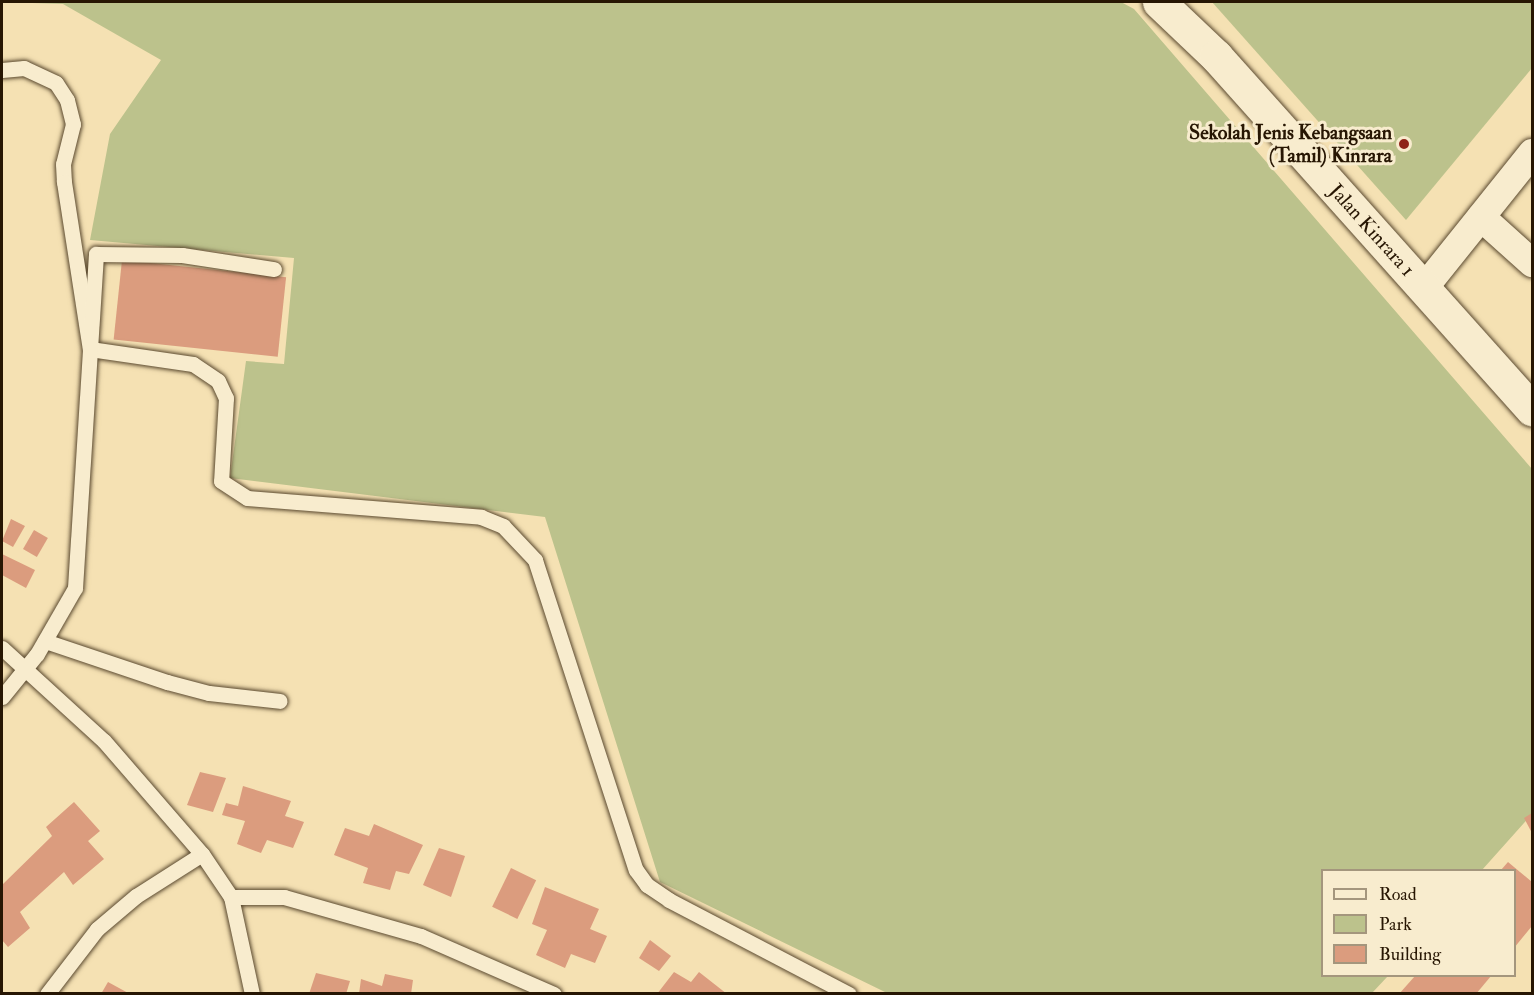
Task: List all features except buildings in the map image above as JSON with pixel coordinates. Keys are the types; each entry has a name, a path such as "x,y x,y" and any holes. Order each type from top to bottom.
{"street":[{"name":"Jalan Kinrara 1","path":"1159,2 1216,56 1533,409"},
{"path":"1424,288 1533,153"},
{"path":"1481,217 1530,257"}],"lane":[{"path":"2,70 24,68 56,82 67,100 73,124 63,164 64,182 90,349"},
{"path":"2,697 45,641 75,588 96,254 182,255 274,269"},
{"path":"90,349 194,364 218,381 226,398 221,481 247,498 481,517 503,526 519,539 535,560 636,870 647,885 669,900 849,993"},
{"path":"45,641 209,693 280,701"},
{"path":"2,648 26,667 104,741 202,854 231,897 252,993"},
{"path":"47,993 97,929 136,896 202,854"},
{"path":"231,897 284,897 421,936 554,993"}],"green space":[{"path":"2,2 1121,2 1134,9 1532,469 1532,814 1483,869 1321,869 1321,977 1387,977 1372,993 887,993 660,882 545,517 230,478 246,361 284,364 294,258 90,240 110,134 161,60 63,4"},
{"name":"Sekolah Jenis Kebangsaan (Tamil) Kinrara","path":"1212,2 1532,2 1532,68 1406,220"}],"place":[{"name":"Sekolah Jenis Kebangsaan (Tamil) Kinrara","path":"1404,144"}]}
